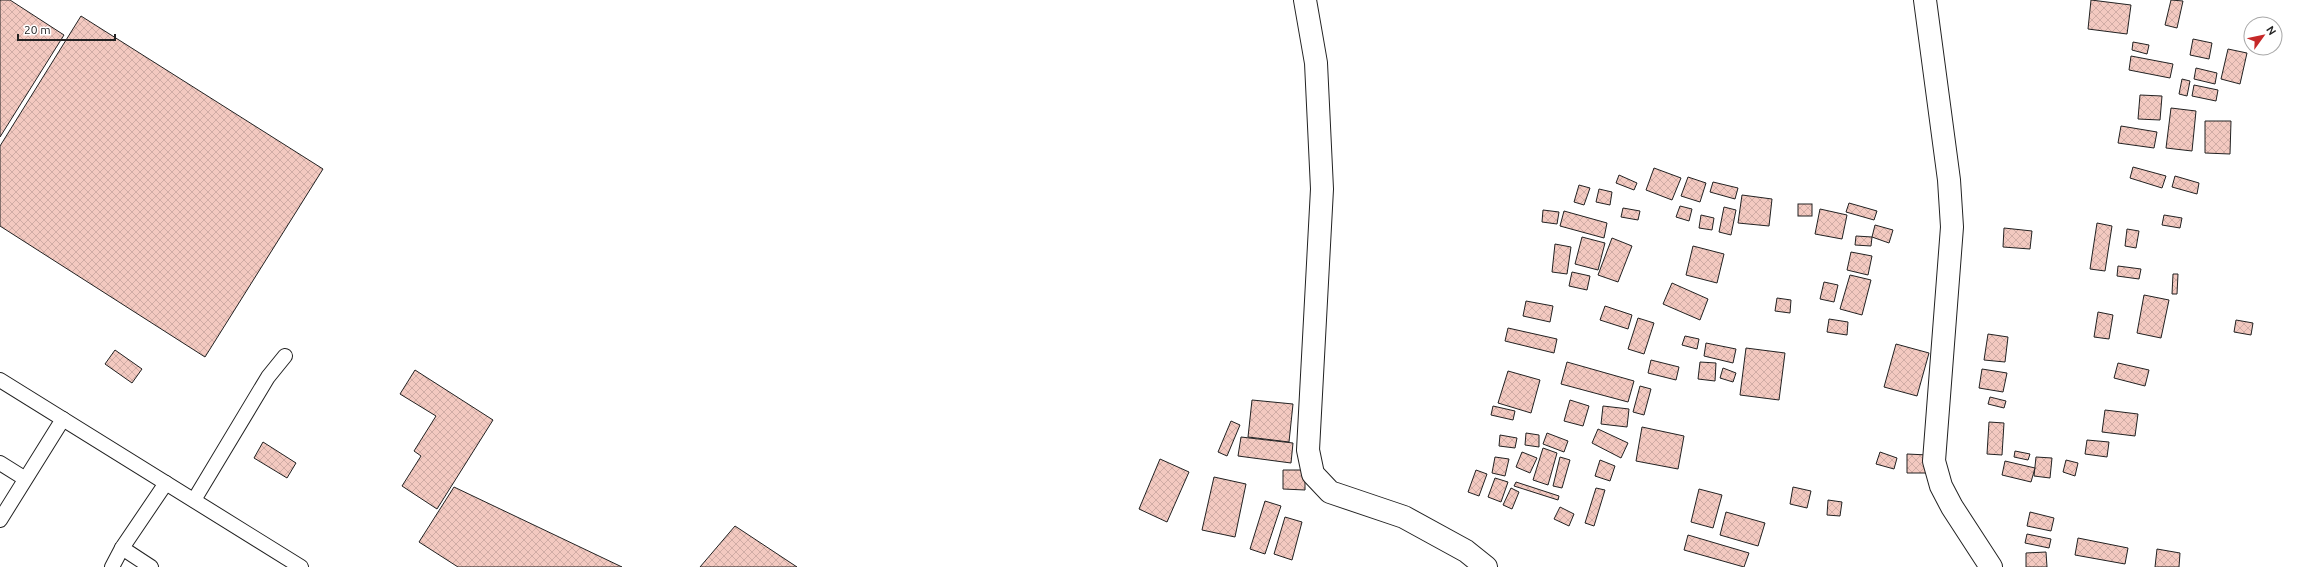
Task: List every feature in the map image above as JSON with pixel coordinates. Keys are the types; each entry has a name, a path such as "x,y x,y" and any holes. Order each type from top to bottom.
{"street":[{"path":"1305,0 1316,63 1322,189 1308,450 1313,474 1330,492 1404,517 1466,551 1486,567"},
{"path":"1925,0 1949,180 1952,227 1934,461 1941,486 1952,507 1991,567"}],"lane":[{"path":"194,500 268,377 285,356"},
{"path":"0,380 301,567"},
{"path":"0,520 24,478 63,418"},
{"path":"0,463 24,478"},
{"path":"112,567 122,548 166,483"},
{"path":"122,548 151,567"}],"building":[{"path":"0,0 10,0 64,35 0,137"},
{"path":"2091,0 2131,5 2127,34 2088,29"},
{"path":"2171,0 2183,1 2177,28 2165,25"},
{"path":"81,16 323,169 205,357 0,226 0,146"},
{"path":"2193,39 2212,43 2209,59 2190,55"},
{"path":"2133,42 2149,45 2147,54 2132,50"},
{"path":"2228,49 2243,52 2243,56 2246,56 2240,84 2221,79"},
{"path":"2131,56 2173,64 2170,78 2129,70"},
{"path":"2196,68 2217,73 2215,84 2194,79"},
{"path":"2182,79 2190,81 2187,96 2179,94"},
{"path":"2194,85 2218,90 2216,101 2192,96"},
{"path":"2140,95 2162,96 2160,120 2138,119"},
{"path":"2171,108 2196,111 2192,151 2166,148"},
{"path":"2205,121 2231,121 2230,154 2205,153"},
{"path":"2121,126 2157,132 2154,148 2118,143"},
{"path":"2133,167 2166,176 2162,188 2130,178"},
{"path":"1654,168 1681,178 1672,200 1646,190"},
{"path":"1619,175 1637,183 1634,190 1616,183"},
{"path":"2175,176 2199,183 2197,194 2172,187"},
{"path":"1688,177 1706,183 1700,202 1681,196"},
{"path":"1713,182 1738,188 1735,199 1710,192"},
{"path":"1579,185 1590,188 1584,205 1574,202"},
{"path":"1599,189 1612,192 1610,205 1596,202"},
{"path":"1742,195 1772,199 1769,226 1738,223"},
{"path":"1849,203 1877,211 1874,220 1846,212"},
{"path":"1798,204 1812,204 1812,216 1798,216"},
{"path":"1680,206 1692,209 1689,221 1676,217"},
{"path":"1724,207 1736,210 1731,235 1719,232"},
{"path":"1623,208 1640,211 1638,220 1621,217"},
{"path":"1820,209 1847,215 1842,239 1815,234"},
{"path":"1543,210 1559,212 1557,224 1542,222"},
{"path":"1564,211 1607,223 1604,238 1560,226"},
{"path":"1701,215 1714,218 1712,230 1699,228"},
{"path":"2164,215 2182,218 2180,228 2162,225"},
{"path":"2097,223 2112,226 2105,271 2090,269"},
{"path":"1875,225 1893,230 1889,243 1872,237"},
{"path":"2004,228 2032,231 2030,249 2003,247"},
{"path":"2127,229 2139,231 2136,248 2125,246"},
{"path":"1856,236 1872,237 1871,246 1855,245"},
{"path":"1582,237 1605,243 1598,270 1575,264"},
{"path":"1612,238 1632,246 1618,282 1598,275"},
{"path":"1555,244 1571,247 1567,274 1552,272"},
{"path":"1693,246 1724,254 1717,283 1686,275"},
{"path":"1851,252 1872,256 1868,275 1847,270"},
{"path":"2118,266 2141,269 2139,279 2117,276"},
{"path":"1572,272 1590,276 1587,290 1569,286"},
{"path":"2173,274 2178,274 2177,294 2172,294"},
{"path":"1850,275 1871,280 1862,315 1840,309"},
{"path":"1824,282 1838,285 1834,302 1820,299"},
{"path":"1672,283 1708,299 1700,320 1663,304"},
{"path":"2144,295 2169,300 2161,338 2137,333"},
{"path":"1777,298 1791,300 1790,313 1775,311"},
{"path":"1526,301 1553,306 1550,322 1523,316"},
{"path":"1605,306 1632,315 1628,329 1600,320"},
{"path":"2098,312 2113,315 2109,339 2094,337"},
{"path":"1638,318 1654,323 1644,354 1628,349"},
{"path":"1829,319 1848,322 1847,335 1827,332"},
{"path":"2236,320 2253,323 2251,335 2234,332"},
{"path":"1508,328 1557,339 1554,353 1505,341"},
{"path":"1988,334 2008,337 2005,362 1984,360"},
{"path":"1685,336 1699,339 1697,349 1682,345"},
{"path":"1706,343 1736,349 1733,363 1704,356"},
{"path":"1896,344 1929,353 1917,396 1884,387"},
{"path":"1746,348 1785,353 1779,400 1740,395"},
{"path":"115,350 142,369 132,383 105,364"},
{"path":"1651,360 1679,367 1676,380 1648,373"},
{"path":"1567,362 1634,381 1628,402 1561,384"},
{"path":"1700,362 1716,363 1715,381 1698,379"},
{"path":"2118,363 2149,370 2145,386 2114,378"},
{"path":"1723,368 1736,373 1733,382 1720,378"},
{"path":"1982,369 2007,373 2003,392 1979,388"},
{"path":"415,370 493,420 437,509 402,486 421,456 414,451 436,416 400,394"},
{"path":"1508,371 1540,380 1531,413 1498,403"},
{"path":"1640,386 1651,389 1644,415 1633,412"},
{"path":"1990,397 2006,401 2004,408 1988,404"},
{"path":"1252,400 1293,404 1289,442 1248,437"},
{"path":"1570,400 1589,406 1583,426 1564,421"},
{"path":"1493,406 1515,411 1513,420 1491,415"},
{"path":"1603,406 1629,409 1627,427 1601,424"},
{"path":"2105,410 2138,414 2135,436 2102,432"},
{"path":"1231,421 1240,425 1227,456 1218,452"},
{"path":"1989,422 2004,423 2002,455 1987,454"},
{"path":"1642,427 1684,436 1678,469 1636,461"},
{"path":"1598,429 1628,443 1621,458 1592,443"},
{"path":"1526,433 1539,435 1539,447 1525,445"},
{"path":"1547,433 1568,441 1564,452 1543,444"},
{"path":"1500,435 1517,438 1515,448 1499,446"},
{"path":"1241,437 1293,443 1291,463 1238,456"},
{"path":"2087,440 2109,442 2107,457 2085,454"},
{"path":"263,442 296,463 287,478 254,458"},
{"path":"1543,448 1557,453 1548,485 1533,480"},
{"path":"2015,451 2030,454 2028,460 2014,457"},
{"path":"1522,452 1537,458 1530,473 1516,467"},
{"path":"1880,452 1897,458 1894,469 1876,464"},
{"path":"1907,454 1928,455 1927,473 1907,473"},
{"path":"1495,457 1509,459 1505,476 1492,473"},
{"path":"1560,457 1570,460 1562,488 1553,486"},
{"path":"2036,457 2052,458 2050,478 2034,476"},
{"path":"1160,459 1189,472 1167,522 1139,509"},
{"path":"1600,460 1615,466 1610,481 1595,476"},
{"path":"2066,460 2078,463 2075,476 2063,472"},
{"path":"2005,461 2035,468 2031,482 2002,475"},
{"path":"1283,470 1305,470 1305,490 1283,489"},
{"path":"1476,470 1487,474 1479,496 1468,492"},
{"path":"1214,477 1246,484 1235,537 1202,530"},
{"path":"1495,478 1508,482 1501,502 1488,497"},
{"path":"1516,482 1559,496 1558,500 1514,486"},
{"path":"454,487 622,567 458,567 419,542"},
{"path":"1793,487 1811,491 1807,508 1790,504"},
{"path":"1511,488 1519,492 1512,509 1503,505"},
{"path":"1596,488 1605,490 1594,526 1585,523"},
{"path":"1699,489 1722,495 1713,528 1691,522"},
{"path":"1828,500 1842,502 1840,516 1827,515"},
{"path":"1265,501 1281,506 1265,554 1250,549"},
{"path":"1560,507 1574,514 1569,526 1554,519"},
{"path":"1726,512 1765,523 1758,546 1720,535"},
{"path":"2030,512 2054,518 2051,531 2027,526"},
{"path":"1285,517 1302,522 1292,560 1274,554"},
{"path":"735,526 797,567 700,567"},
{"path":"2027,534 2051,539 2049,548 2025,543"},
{"path":"1688,535 1749,553 1744,567 1684,550"},
{"path":"2078,538 2128,548 2125,564 2075,555"},
{"path":"2157,549 2180,553 2179,567 2155,567"},
{"path":"2046,552 2047,567 2026,567 2026,553"}]}
